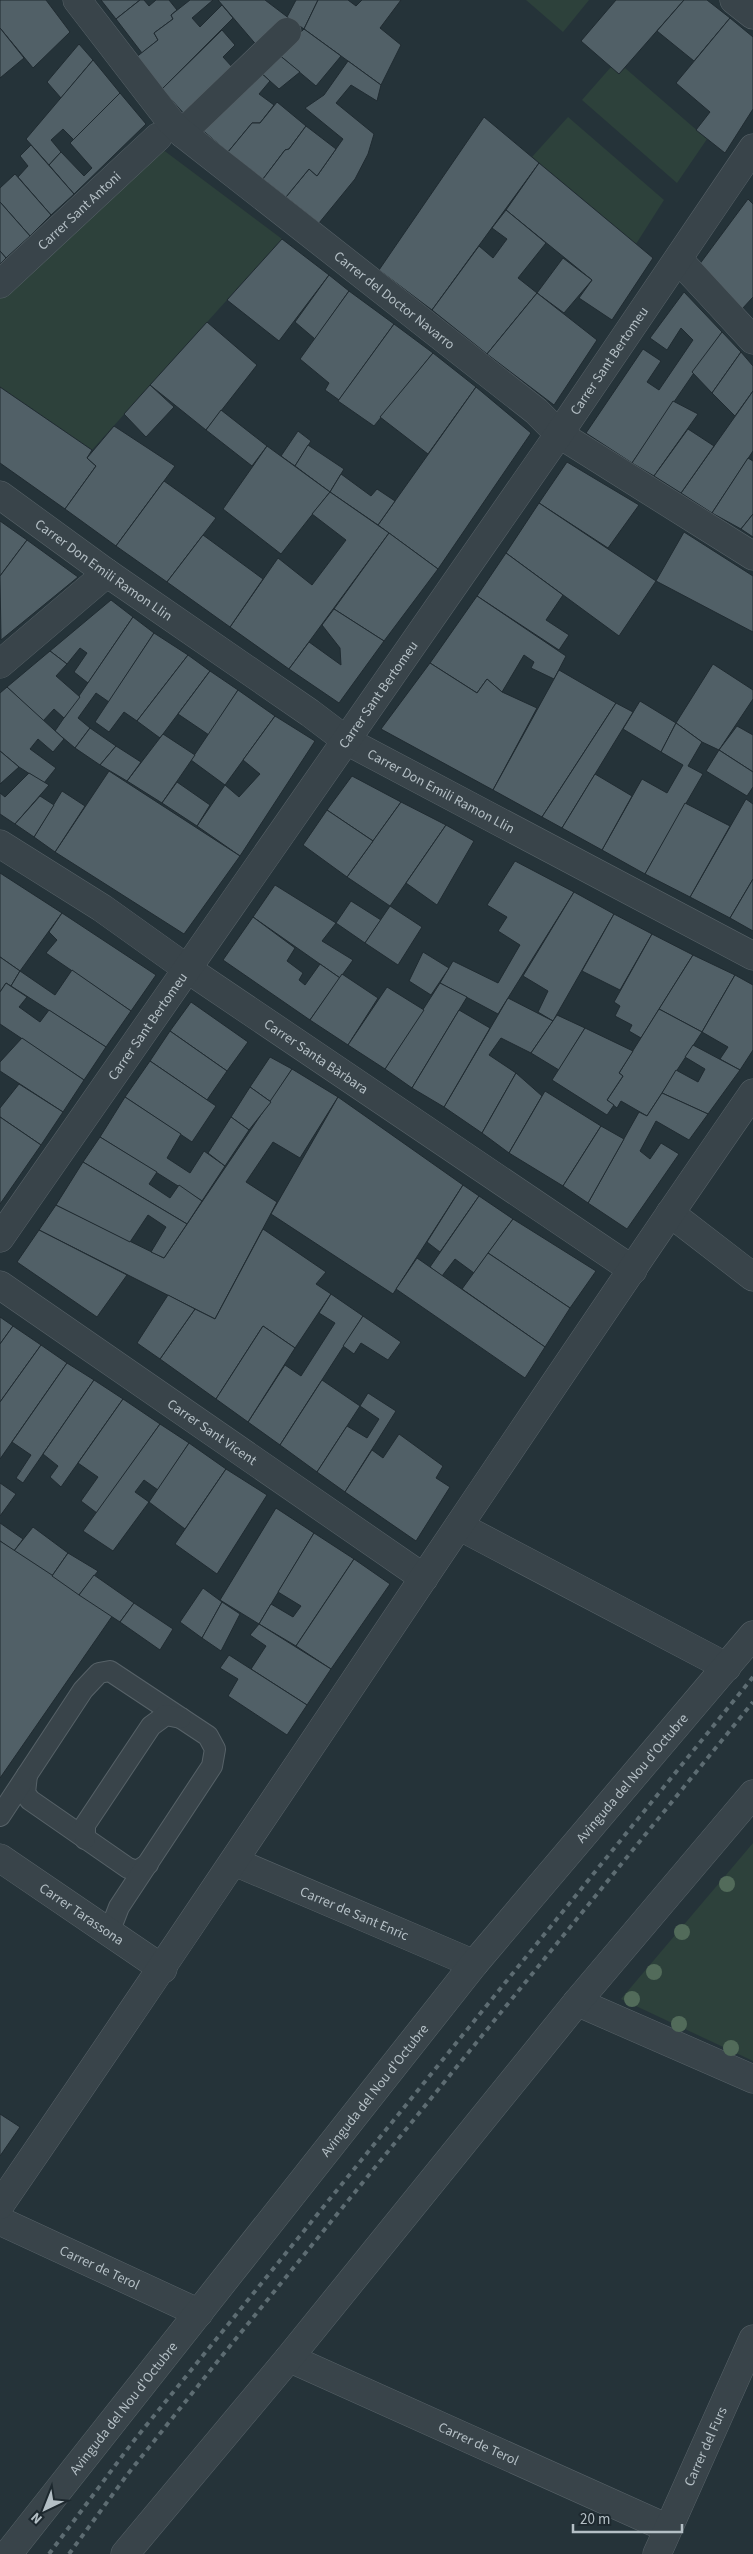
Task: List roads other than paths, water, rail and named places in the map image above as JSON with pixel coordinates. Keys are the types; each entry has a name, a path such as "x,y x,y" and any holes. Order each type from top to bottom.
{"street":[{"name":"Carrer del Doctor Navarro","path":"77,0 170,122 170,135 536,411 559,434 753,556"},
{"path":"734,0 753,15"},
{"name":"Carrer Sant Antoni","path":"0,284 287,32"},
{"name":"Carrer Sant Bertomeu","path":"0,1238 186,968 347,741 679,260 753,148"},
{"path":"679,260 753,340"},
{"name":"Carrer Don Emili Ramon Llin","path":"0,495 106,573 310,713 347,741 753,956"},
{"path":"0,664 106,573"},
{"name":"Carrer Santa Bàrbara","path":"0,844 102,908 186,968 633,1270"},
{"path":"0,2205 235,1862 459,1526 753,1093"},
{"path":"670,1213 753,1278"},
{"name":"Carrer Sant Vicent","path":"0,1285 424,1578"},
{"path":"459,1526 727,1667"},
{"name":"Avinguda del Nou d'Octubre","path":"8,2554 474,1964 753,1634"},
{"path":"125,2554 288,2358 577,2002 753,1794"},
{"name":"Carrer Tarassona","path":"0,1858 162,1969"},
{"name":"Carrer de Sant Enric","path":"235,1862 474,1964"},
{"path":"577,2002 753,2080"},
{"name":"Carrer de Terol","path":"0,2221 200,2313"},
{"name":"Carrer del Furs","path":"657,2554 667,2528 753,2340"},
{"name":"Carrer de Terol","path":"288,2358 667,2528"}],"lane":[{"path":"0,1816 83,1690 99,1672 110,1672 208,1736 215,1749 215,1756 202,1781 113,1918 112,1925 116,1937"},
{"path":"86,1839 84,1825 151,1726 166,1715 181,1718"},
{"path":"27,1775 25,1793 30,1800 128,1868 137,1871 148,1864"}],"railway":[{"path":"49,2554 132,2443 753,1677"},
{"path":"69,2554 127,2475 217,2362 753,1702"}]}
